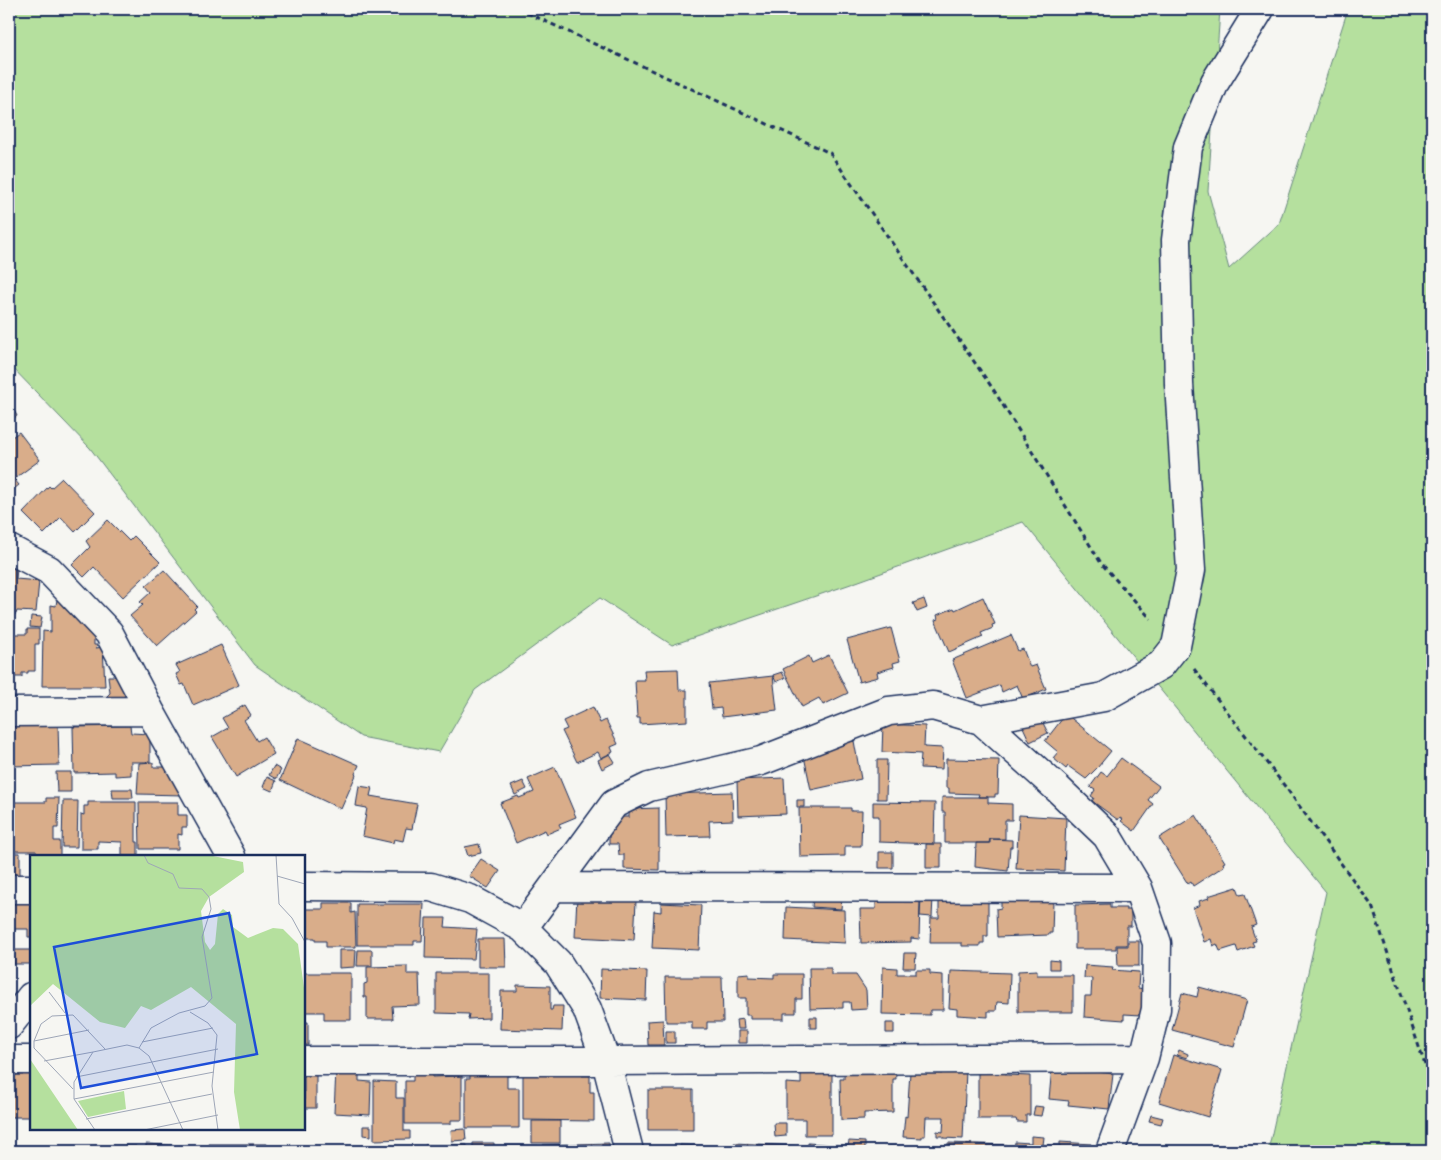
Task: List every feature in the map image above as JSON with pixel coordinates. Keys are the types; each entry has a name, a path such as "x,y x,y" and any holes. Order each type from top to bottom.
{"street":[{"path":"981,720 1104,697 1161,665 1175,646 1190,570 1179,384 1176,240 1188,146 1215,82 1260,9"},
{"path":"9,549 49,570 109,632 150,711 230,855"},
{"path":"523,928 555,887 614,804 649,787 761,761 889,710 933,706 981,720 1107,836 1138,888 1158,943 1156,1010 1144,1058 1110,1151"},
{"path":"9,712 150,711"},
{"path":"305,886 431,887 470,898 523,928 558,963 587,1008 606,1061 629,1151"},
{"path":"555,887 1138,888"},
{"path":"9,889 30,889"},
{"path":"9,1025 30,998"},
{"path":"305,1061 1144,1058"},
{"path":"9,1060 30,1060"}],"path":[{"path":"519,9 830,153 993,389 1101,563 1175,646 1287,789 1372,906 1432,1086"}],"green space":[{"path":"9,9 1220,9 1208,191 1229,269 1279,224 1348,9 1432,9 1432,1151 1268,1151 1326,892 1023,522 848,585 672,645 600,598 475,690 439,752 361,737 255,665 90,448 9,364"}],"building":[{"path":"9,404 17,416 9,421"},
{"path":"19,432 40,460 14,479 19,485 9,493 9,439"},
{"path":"62,478 95,512 75,532 61,517 44,534 23,513 49,486 51,488"},
{"path":"108,520 129,541 134,536 160,562 123,597 94,567 84,577 72,565 90,547 86,541"},
{"path":"9,566 17,567 16,579 39,581 36,612 17,611 16,614 9,614"},
{"path":"164,570 197,606 194,609 196,611 157,646 130,616 143,605 140,602 151,592 146,586"},
{"path":"983,597 995,624 992,625 993,628 981,633 983,637 949,652 935,620 938,619 937,615 954,608 955,610"},
{"path":"57,599 91,633 94,633 94,645 97,645 96,648 103,647 105,686 42,686 43,631 51,632 51,605 56,606"},
{"path":"924,599 927,608 917,612 913,603"},
{"path":"31,616 42,617 40,628 30,627"},
{"path":"891,628 900,661 893,663 894,667 877,672 878,677 859,682 847,640"},
{"path":"27,629 39,629 39,644 35,644 35,671 22,673 22,677 9,677 9,634 27,634"},
{"path":"1011,635 1018,651 1023,649 1030,667 1036,665 1046,689 1023,699 1017,685 1002,692 1000,685 967,698 952,660"},
{"path":"221,645 239,685 193,705 184,684 181,685 176,674 180,672 176,665"},
{"path":"829,655 848,693 823,705 819,698 802,707 783,669 809,656 812,663"},
{"path":"678,669 679,690 687,690 687,721 640,724 640,718 637,718 635,680 645,680 644,670"},
{"path":"782,672 785,678 776,682 773,675"},
{"path":"108,676 119,676 129,695 127,701 104,699 110,693"},
{"path":"773,676 777,710 722,717 721,708 712,709 709,683"},
{"path":"245,705 251,715 244,720 257,741 264,737 274,754 236,777 212,737 228,728 222,718"},
{"path":"593,707 600,723 606,720 618,744 611,747 613,752 601,758 598,752 577,762 562,731 567,729 563,721"},
{"path":"1066,714 1111,751 1086,779 1068,766 1066,769 1053,758 1058,752 1045,741"},
{"path":"1041,719 1048,733 1030,742 1023,727"},
{"path":"58,724 59,765 9,766 9,725"},
{"path":"883,724 925,726 924,747 943,748 942,769 920,768 921,754 882,752"},
{"path":"130,726 131,733 150,734 150,762 131,762 131,775 115,776 115,772 74,773 73,727"},
{"path":"298,738 359,765 341,809 280,780"},
{"path":"854,741 861,779 811,790 804,756 820,753 819,748"},
{"path":"610,754 615,762 602,769 598,760"},
{"path":"1121,758 1159,786 1148,800 1153,804 1134,831 1121,821 1123,819 1120,817 1118,820 1092,801 1094,798 1091,796 1095,790 1090,787 1101,772 1107,776"},
{"path":"946,759 999,760 998,794 995,794 995,797 978,797 979,794 949,793 949,788 946,788"},
{"path":"877,760 887,760 886,799 877,799"},
{"path":"153,762 153,767 171,767 184,795 137,794 139,763"},
{"path":"274,766 281,770 276,779 269,775"},
{"path":"555,767 576,817 559,824 561,828 547,834 545,830 516,843 500,803 534,792 528,779"},
{"path":"56,772 71,772 71,792 57,792"},
{"path":"267,777 276,781 272,791 263,787"},
{"path":"784,778 786,814 738,816 737,780"},
{"path":"523,781 527,789 515,795 511,786"},
{"path":"359,786 372,788 370,796 417,804 412,829 406,828 403,841 394,839 393,843 362,836 367,808 356,806"},
{"path":"112,789 132,789 133,798 113,798"},
{"path":"732,792 733,820 709,821 710,836 666,837 665,794"},
{"path":"942,797 988,797 988,803 1012,804 1012,820 1005,820 1005,839 990,839 989,843 945,843 945,812 942,812"},
{"path":"46,798 59,798 58,828 54,828 54,841 60,841 60,855 36,855 36,851 9,851 9,802 46,802"},
{"path":"797,800 804,800 804,807 797,807"},
{"path":"63,801 78,801 77,847 62,847"},
{"path":"88,802 136,802 136,842 138,842 138,855 122,855 122,842 98,841 98,849 81,849 81,814 84,815 84,806 88,806"},
{"path":"139,802 178,802 178,815 187,815 187,827 182,827 182,835 178,834 178,849 140,849"},
{"path":"873,802 935,803 934,844 879,842 879,816 873,816"},
{"path":"659,808 659,870 624,869 624,855 619,855 618,844 609,844 609,830 614,830 614,822 618,822 618,817 629,817 629,809"},
{"path":"799,808 851,808 851,811 862,811 861,846 845,846 845,856 800,857"},
{"path":"1019,815 1066,818 1064,871 1016,869"},
{"path":"1196,815 1225,862 1223,863 1224,866 1193,886 1191,882 1188,884 1159,838"},
{"path":"990,839 1012,840 1008,871 975,867 976,843 990,843"},
{"path":"479,844 481,853 468,856 465,847"},
{"path":"926,844 941,844 941,868 926,868"},
{"path":"879,852 893,852 893,868 879,868"},
{"path":"9,853 20,853 20,875 9,875"},
{"path":"481,859 500,871 488,888 469,876"},
{"path":"1237,887 1240,895 1245,894 1256,925 1251,927 1256,941 1252,942 1254,946 1238,952 1236,946 1220,951 1217,944 1213,946 1211,939 1204,942 1193,908 1200,905 1199,901 1209,898 1208,896"},
{"path":"577,896 636,901 634,940 575,937"},
{"path":"813,896 842,898 841,909 812,907"},
{"path":"882,896 920,901 919,939 911,938 911,942 861,943 860,909 876,909 876,902 883,902"},
{"path":"921,897 933,898 932,917 920,916"},
{"path":"9,898 30,898 30,937 28,937 28,929 9,929"},
{"path":"951,900 988,900 988,936 984,936 984,943 980,943 980,946 962,946 962,943 930,943 931,918 939,918 939,902 952,902"},
{"path":"1053,901 1052,933 1049,933 1049,935 997,937 996,909 1001,908 1001,902"},
{"path":"323,903 351,903 351,913 355,912 356,947 326,947 326,941 315,941 315,938 305,938 305,909 323,909"},
{"path":"661,903 701,905 699,950 652,948 654,911 661,912"},
{"path":"357,904 424,904 422,941 414,941 414,945 357,945"},
{"path":"1110,904 1110,908 1126,908 1126,910 1131,910 1131,926 1127,926 1127,945 1116,945 1116,949 1075,949 1075,905"},
{"path":"786,907 844,910 845,943 785,940"},
{"path":"426,918 446,918 445,927 477,929 474,959 425,958"},
{"path":"478,939 505,939 506,967 478,967"},
{"path":"1128,941 1139,941 1139,966 1118,966 1117,946 1128,946"},
{"path":"14,950 30,950 30,964 14,964"},
{"path":"339,950 356,950 355,967 339,968"},
{"path":"358,950 372,950 372,966 357,966"},
{"path":"904,953 916,953 915,968 903,968"},
{"path":"1050,960 1059,961 1059,969 1050,969"},
{"path":"1085,965 1113,967 1112,970 1139,972 1138,988 1144,989 1141,1015 1124,1014 1124,1020 1084,1017 1085,996 1091,996 1092,978 1084,978"},
{"path":"407,966 407,974 419,974 420,1005 392,1006 393,1019 367,1019 367,997 364,997 364,984 367,983 367,967"},
{"path":"883,967 897,968 897,974 916,974 916,970 930,970 930,974 943,975 943,1010 930,1010 930,1015 882,1014"},
{"path":"809,968 831,968 831,975 856,975 866,990 867,1009 851,1010 850,1002 843,1002 843,1008 810,1009"},
{"path":"601,969 647,971 646,1000 600,998"},
{"path":"1037,970 1037,975 1073,975 1073,1012 1018,1012 1018,971"},
{"path":"951,971 1010,973 1009,1003 997,1002 996,1011 988,1011 988,1017 957,1015 957,1009 949,1008"},
{"path":"305,973 351,973 351,1020 324,1020 324,1012 305,1012"},
{"path":"436,973 489,973 489,1018 468,1019 469,1014 436,1013"},
{"path":"749,973 749,977 774,978 774,974 802,974 802,999 796,999 796,1013 784,1013 784,1019 750,1019 750,1015 746,1015 746,998 738,998 738,974"},
{"path":"665,977 722,977 723,1022 707,1022 707,1029 692,1029 692,1022 666,1022"},
{"path":"517,985 550,986 550,1010 552,1010 553,1006 563,1006 562,1031 500,1029 501,991 517,991"},
{"path":"1199,987 1247,1000 1234,1047 1172,1030 1182,993 1197,997"},
{"path":"810,1017 817,1017 817,1028 810,1028"},
{"path":"743,1019 744,1029 737,1029 736,1020"},
{"path":"663,1020 664,1045 648,1045 647,1021"},
{"path":"305,1022 308,1022 308,1045 305,1045"},
{"path":"886,1023 894,1023 894,1033 886,1033"},
{"path":"666,1031 675,1031 675,1043 666,1043"},
{"path":"738,1031 747,1031 747,1043 738,1043"},
{"path":"1179,1050 1188,1054 1187,1058 1177,1055"},
{"path":"1173,1055 1222,1070 1208,1117 1159,1102"},
{"path":"895,1064 896,1079 893,1079 893,1112 864,1113 864,1119 841,1120 840,1079 844,1079 844,1066"},
{"path":"1052,1067 1113,1074 1109,1109 1068,1105 1069,1101 1049,1099"},
{"path":"22,1068 30,1068 30,1117 9,1117 9,1075 23,1075"},
{"path":"413,1068 432,1068 432,1077 462,1076 462,1120 451,1120 451,1124 405,1124 405,1081 413,1081"},
{"path":"470,1068 510,1068 510,1076 507,1076 507,1088 519,1088 519,1128 466,1128 466,1078 470,1078"},
{"path":"336,1069 359,1073 359,1081 371,1082 370,1115 334,1113"},
{"path":"942,1069 966,1070 963,1139 937,1136 937,1131 943,1132 944,1117 926,1117 925,1136 922,1136 922,1138 903,1137 905,1116 907,1117 910,1072 942,1074"},
{"path":"523,1071 582,1071 582,1076 590,1076 590,1092 594,1092 594,1121 523,1120"},
{"path":"801,1071 832,1071 832,1135 805,1135 805,1119 786,1119 786,1083 801,1084"},
{"path":"305,1072 316,1073 316,1108 305,1108"},
{"path":"978,1073 1007,1073 1006,1075 1030,1076 1030,1115 1026,1115 1026,1122 1017,1122 1016,1119 978,1119"},
{"path":"374,1081 396,1082 396,1098 404,1098 404,1131 410,1131 410,1139 374,1140"},
{"path":"648,1090 693,1090 693,1130 648,1130"},
{"path":"1035,1106 1043,1107 1041,1116 1033,1115"},
{"path":"1151,1115 1163,1118 1161,1124 1149,1121"},
{"path":"532,1121 560,1121 560,1143 532,1143"},
{"path":"774,1123 786,1123 786,1136 775,1137"},
{"path":"363,1126 371,1126 371,1136 363,1135"},
{"path":"465,1129 466,1140 452,1141 451,1130"},
{"path":"1031,1136 1044,1137 1043,1145 1060,1146 1060,1142 1091,1144 1090,1151 1014,1151 1015,1142 1031,1143"},
{"path":"849,1141 865,1142 865,1151 808,1151 808,1143 848,1146"},
{"path":"473,1143 494,1143 494,1146 538,1146 538,1151 473,1151"},
{"path":"609,1143 609,1151 543,1151 543,1145"},
{"path":"734,1143 795,1146 794,1151 734,1151"},
{"path":"948,1143 1007,1145 1007,1151 945,1151 948,1148"},
{"path":"146,1144 203,1147 203,1151 146,1151"},
{"path":"209,1144 267,1144 267,1146 270,1146 270,1151 209,1151"},
{"path":"425,1145 467,1145 467,1151 425,1151"},
{"path":"680,1145 702,1146 702,1151 665,1151 665,1149 680,1150"},
{"path":"94,1146 136,1146 136,1151 94,1151"},
{"path":"889,1146 937,1146 937,1151 877,1151"},
{"path":"15,1148 61,1148 61,1151 15,1151"},
{"path":"280,1149 314,1149 314,1151 280,1151"},
{"path":"398,1149 398,1151 350,1151 350,1150"}]}
